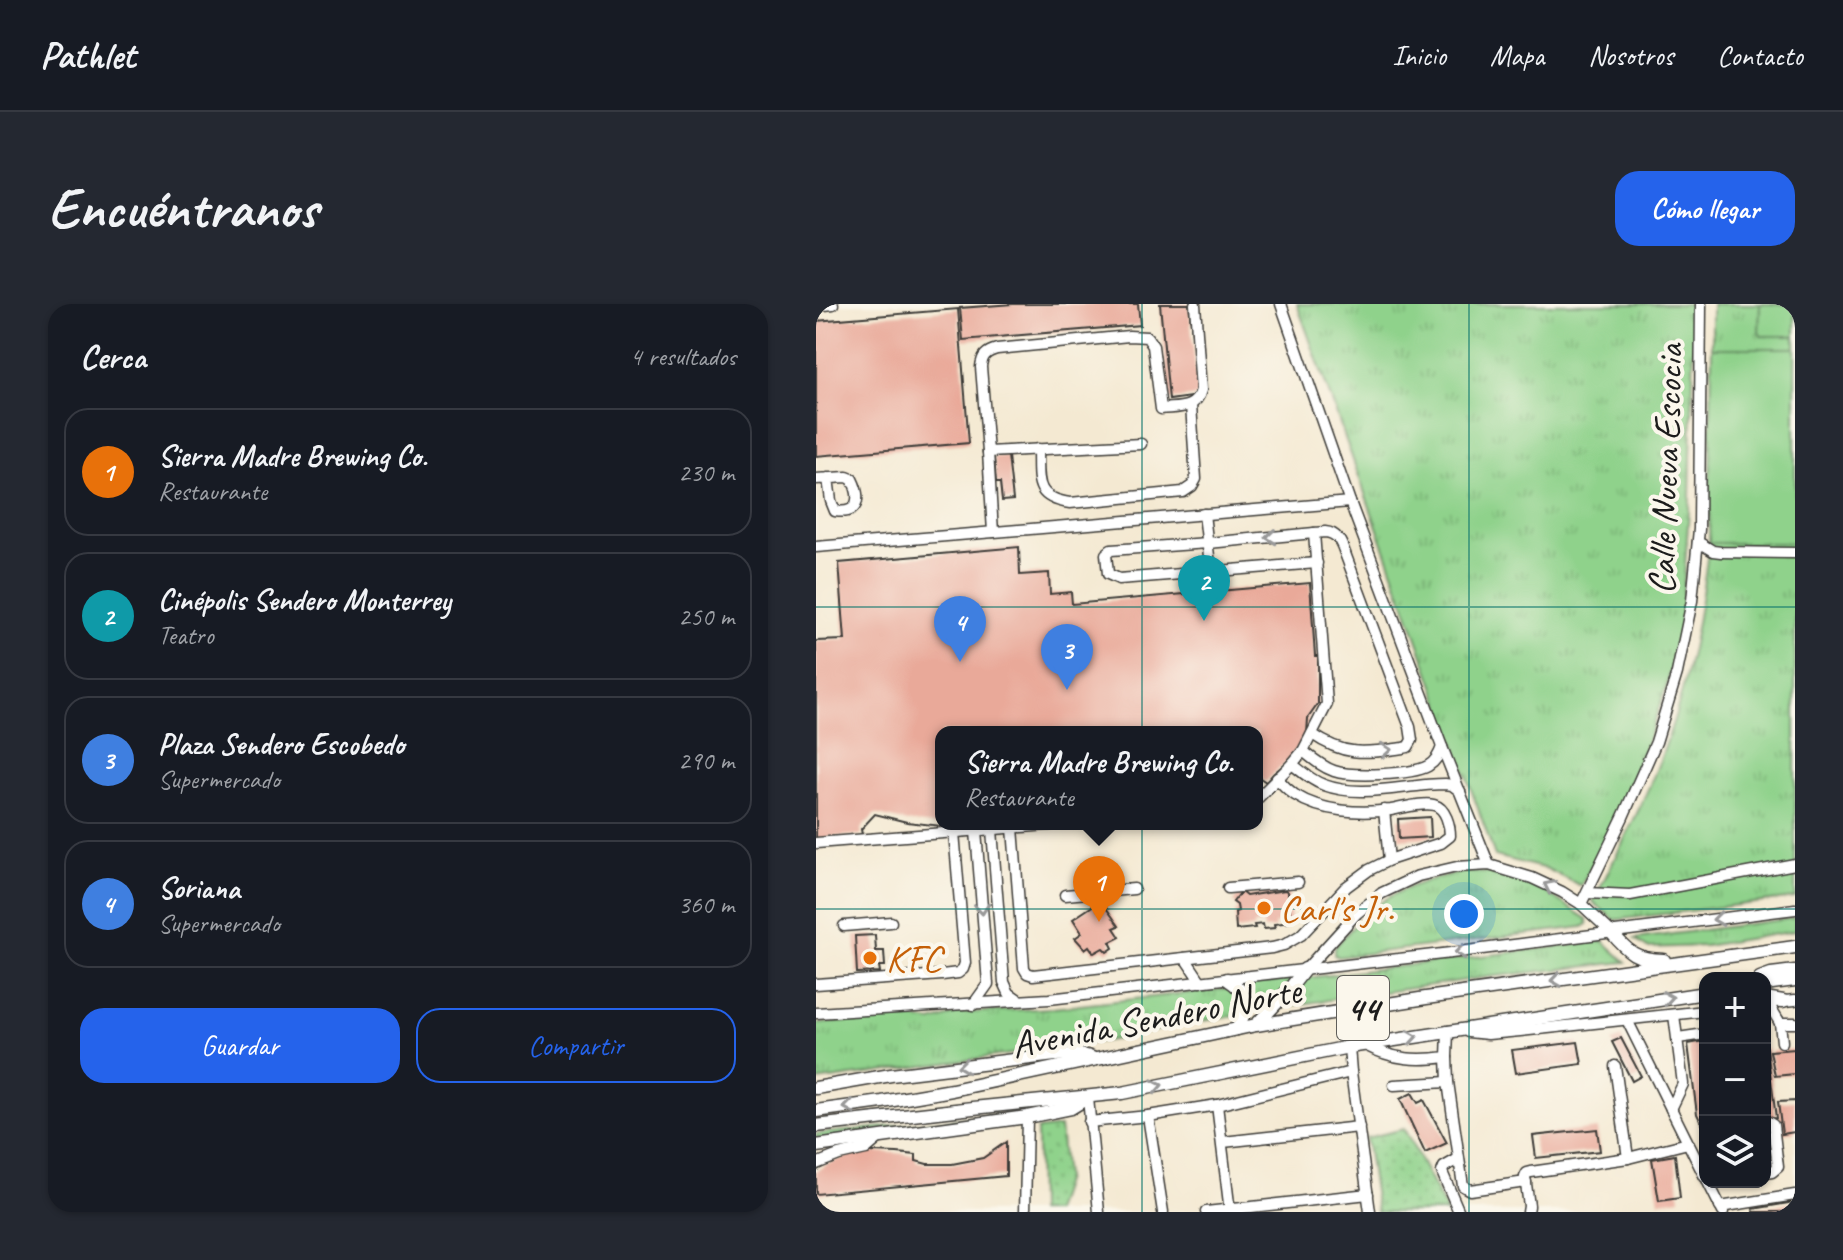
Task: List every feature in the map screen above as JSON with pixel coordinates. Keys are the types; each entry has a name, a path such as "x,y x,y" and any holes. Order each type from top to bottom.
{"main road":[{"path":"1611,932 1625,948 1639,957 1662,960 1715,958"},
{"name":"Avenida Sendero Norte","path":"816,1111 882,1102 1256,1025 1795,947"},
{"path":"1256,1025 1305,969"},
{"path":"1771,974 1795,971"},
{"path":"1227,979 1239,986 1246,997 1244,1017 1237,1029"},
{"path":"1771,983 1795,980"},
{"name":"Avenida Sendero Norte","path":"816,1126 1135,1091 1349,1047 1699,994"},
{"path":"816,1088 891,1075 1055,1055 1085,1055 1095,1060"},
{"path":"816,1146 1027,1117 1071,1108 1087,1098"}],"street":[{"path":"816,306 833,304"},
{"path":"993,532 981,367 985,354 997,349 1129,336 1147,337 1154,350 1161,409 1191,405 1199,399 1201,390 1195,304"},
{"path":"1281,304 1350,502 1489,865"},
{"name":"Calle Nueva Escocia","path":"1581,904 1656,742 1677,673 1692,601 1698,542 1701,304"},
{"path":"1038,449 1042,490 1045,496 1059,501 1070,503 1183,492 1196,479 1191,405"},
{"path":"988,452 1141,444"},
{"path":"816,547 1350,502"},
{"path":"1204,514 1211,573"},
{"path":"1312,734 1340,749 1358,752 1403,748 1410,744 1412,736 1340,541 1330,532 1111,550 1106,554 1107,571 1113,578 1124,579 1317,563"},
{"path":"1263,793 1303,751 1325,710 1327,699 1314,533"},
{"path":"1698,542 1713,551 1795,553"},
{"path":"1303,751 1332,770 1348,774 1374,774 1417,770 1437,759 1442,747"},
{"path":"1292,764 1314,781 1333,788 1358,790 1445,784 1460,791"},
{"path":"1013,830 1024,968 1033,975 1284,945 1301,935 1346,887 1369,870 1449,838 1450,831 1442,809 1433,805 1353,811 1315,804 1292,793 1277,778"},
{"path":"1384,810 1389,860"},
{"path":"816,843 992,830 1004,982 1009,993 1019,1000"},
{"path":"973,1005 988,984 976,831"},
{"path":"816,984 942,975 958,973 963,969 964,944 954,832"},
{"path":"1587,893 1630,895 1795,864"},
{"path":"1305,969 1357,913 1382,893 1436,871 1489,865 1532,878 1581,904 1611,932"},
{"path":"1228,888 1298,882"},
{"path":"1065,895 1134,889"},
{"path":"816,1013 1049,999 1795,909"},
{"path":"844,926 891,922"},
{"path":"1185,958 1201,982"},
{"path":"1771,1009 1780,1023 1782,1042"},
{"path":"1526,1182 1465,1189 1461,1182 1448,1082 1450,1031 1488,1034 1699,1012"},
{"path":"1671,1109 1683,1084 1674,1015"},
{"path":"1627,1020 1699,1164"},
{"path":"1780,1023 1795,1023"},
{"path":"1678,1038 1699,1035"},
{"path":"1365,1045 1408,1060 1447,1057"},
{"path":"1349,1047 1370,1212"},
{"path":"1615,1066 1628,1158"},
{"path":"1089,1122 1217,1105 1351,1072"},
{"path":"1394,1085 1448,1082"},
{"path":"1087,1098 1099,1212"},
{"path":"1217,1105 1230,1211"},
{"path":"1148,1116 1163,1212"},
{"path":"1018,1212 1025,1212 1027,1117"},
{"path":"1771,1124 1778,1167 1771,1172"},
{"path":"1223,1142 1359,1127"},
{"path":"816,1164 866,1149 880,1137"},
{"path":"1528,1212 1527,1173 1628,1158 1688,1143"},
{"path":"1458,1159 1444,1167 1442,1172 1459,1212"},
{"path":"1711,1188 1721,1209 1795,1195"},
{"path":"1206,1212 1368,1194"}],"green space":[{"path":"1297,304 1695,304 1690,496 1681,622 1668,682 1642,756 1612,828 1581,886 1547,869 1495,856"},
{"path":"1712,304 1795,304 1795,348 1712,348"},
{"path":"1760,304 1795,304 1795,336 1761,336"},
{"path":"1712,348 1795,348 1795,543 1709,543"},
{"path":"1709,543 1795,543 1795,898 1615,920 1593,902 1644,799 1669,735 1694,640"},
{"path":"1462,872 1500,873 1530,882 1587,919 1588,924 1339,957 1334,955 1334,948 1379,903 1413,886"},
{"path":"1795,918 1795,931 1705,946 1647,948 1635,939"},
{"path":"1603,941 1626,962 1488,977 1281,1007 1306,978"},
{"path":"1293,980 1269,1003 1252,1012 1250,983"},
{"path":"1232,988 1240,1001 1236,1016 1193,1022 1119,1039 816,1081 816,1024 903,1017 932,1022 959,1013 1053,1008"},
{"path":"1014,1113 816,1140 816,1134"},
{"path":"1060,1127 1065,1178 1054,1212 1038,1212 1037,1130"},
{"path":"1404,1129 1447,1212 1377,1212 1366,1138"}],"building":[{"path":"1013,304 1138,304 1140,325 963,340 960,308"},
{"path":"1160,304 1189,304 1198,396 1169,400"},
{"path":"958,309 969,443 816,456 816,321"},
{"path":"1008,456 1013,500 1002,501 1000,483 996,483 994,457"},
{"path":"1019,547 1020,575 1049,573 1050,594 1071,592 1072,604 1310,583 1315,656 1318,656 1318,704 1308,718 1307,734 1302,744 1266,782 1263,780 1263,726 935,726 935,825 875,814 861,829 862,835 829,837 816,842 816,641 845,640 839,563"},
{"path":"1430,817 1431,837 1399,839 1398,819"},
{"name":"Carl's Jr.","path":"1241,892 1246,896 1288,892 1291,922 1274,924 1275,928 1264,929 1263,924 1236,930 1235,912 1238,911 1233,902"},
{"path":"1094,905 1098,910 1104,905 1119,926 1114,928 1120,937 1110,942 1113,948 1107,952 1103,948 1094,953 1089,946 1085,949 1075,938 1082,933 1073,919"},
{"name":"KFC","path":"875,935 876,951 884,951 885,966 879,966 880,972 857,973 855,936"},
{"path":"1621,1038 1641,1076 1632,1081 1612,1042"},
{"path":"1578,1042 1582,1064 1516,1073 1512,1050"},
{"path":"1699,1042 1699,1118 1697,1114 1688,1044"},
{"path":"1795,1049 1795,1074 1775,1076 1771,1051"},
{"path":"1771,1079 1776,1118 1771,1118"},
{"path":"1412,1093 1418,1103 1424,1100 1447,1143 1425,1153 1400,1099"},
{"path":"1795,1101 1795,1132 1782,1134 1778,1102"},
{"path":"1597,1129 1600,1151 1536,1158 1533,1136"},
{"path":"1006,1142 1006,1176 816,1194 816,1171 850,1155 897,1153 916,1155 916,1161 927,1164 952,1164 983,1158"},
{"path":"1675,1155 1680,1198 1659,1201 1652,1159"},
{"path":"1795,1202 1795,1212 1754,1212 1753,1209"}],"place":[{"name":"Cinépolis Sendero Monterrey","path":"1204,621"},
{"name":"Soriana","path":"960,662"},
{"name":"Plaza Sendero Escobedo","path":"1067,690"},
{"name":"Carl's Jr.","path":"1264,908"},
{"name":"Sierra Madre Brewing Co.","path":"1099,922"},
{"name":"KFC","path":"870,958"}]}
